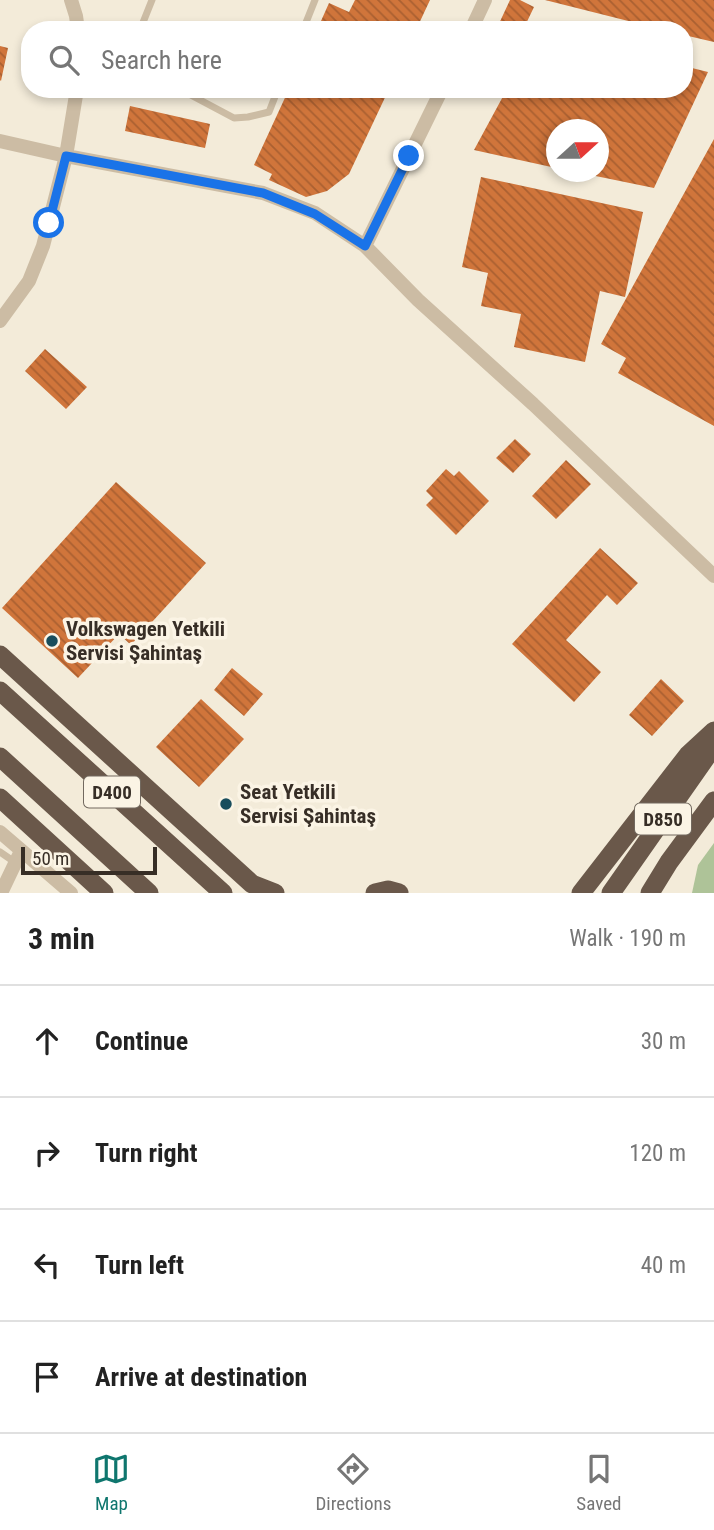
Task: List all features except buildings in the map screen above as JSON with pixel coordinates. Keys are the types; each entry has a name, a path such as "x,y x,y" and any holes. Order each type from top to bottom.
{"highway":[{"path":"0,654 257,888 275,893"},
{"name":"D400","path":"0,691 223,893"},
{"path":"581,893 688,755 714,731"},
{"name":"D850","path":"611,893 714,746"},
{"name":"D400","path":"0,757 149,893"},
{"path":"0,797 104,893"},
{"name":"D850","path":"650,893 669,862 714,802"},
{"path":"660,893 669,862"},
{"path":"375,893 388,890 399,893"}],"street":[{"path":"71,0 77,21"},
{"path":"475,21 485,0"},
{"path":"0,321 29,281 43,246 66,156 76,98"},
{"path":"365,246 438,98"},
{"path":"0,141 263,193 315,214 365,246 418,300 533,404 714,576"},
{"path":"0,832 19,857 71,893"},
{"path":"1,893 19,857"}],"lane":[{"path":"144,21 152,0"},
{"path":"307,21 315,0"},
{"path":"196,98 234,118 268,112 274,98"},
{"path":"0,852 19,857"}],"green space":[{"path":"714,843 714,893 692,893 698,865"}],"place":[{"name":"Volkswagen Yetkili Servisi Şahintaş","path":"52,641"},
{"name":"Seat Yetkili Servisi Şahintaş","path":"226,804"}],"route":[{"path":"49,223 66,156 263,193 315,214 365,246 409,156"}]}
